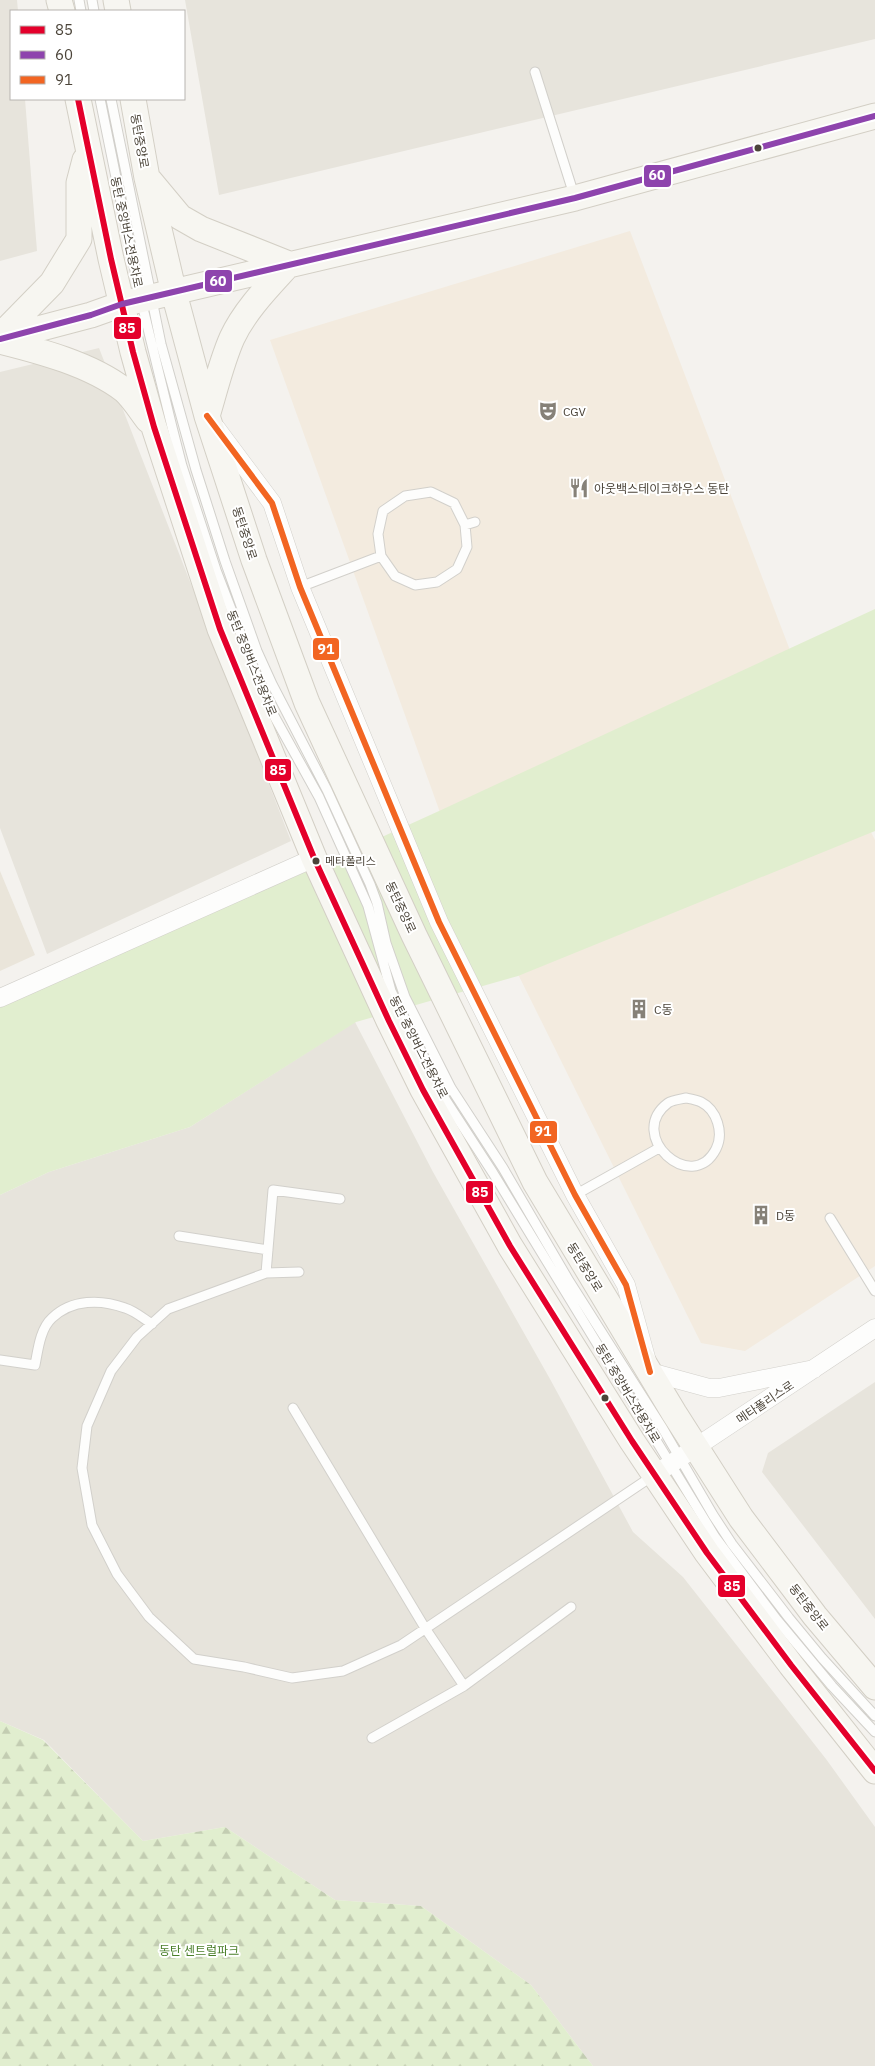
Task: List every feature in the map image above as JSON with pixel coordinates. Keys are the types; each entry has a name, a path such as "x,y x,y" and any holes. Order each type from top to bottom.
{"street":[{"name":"동탄중앙로","path":"78,100 88,150 147,299 207,416 254,560 307,703 410,926 535,1182 650,1372"},
{"name":"동탄중앙로","path":"133,100 147,178 147,299 154,427 220,629 314,858 389,1021 445,1129 510,1246 675,1462 746,1526 815,1616 875,1687"},
{"path":"0,338 290,264 575,198 875,116"},
{"path":"0,338 52,283 78,239 79,183 88,150"},
{"path":"147,178 180,217 201,229 290,264"},
{"path":"207,416 223,361 233,336 260,296 290,264"},
{"path":"0,338 52,355 93,373 124,391 154,427"},
{"name":"동탄중앙로","path":"207,416 272,503 300,588 442,928 575,1195 626,1285 675,1462 707,1553 785,1658 875,1771"},
{"path":"0,998 314,858"},
{"name":"메타폴리스로","path":"675,1462 875,1328"},
{"path":"650,1372 709,1388 719,1388 814,1369"}],"lane":[{"path":"535,72 575,198"},
{"name":"동탄 중앙버스전용차로","path":"100,100 147,299 182,466 230,611 268,705 319,797 368,906 391,992 445,1098 655,1437 713,1514 749,1566 822,1658 875,1716"},
{"name":"동탄 중앙버스전용차로","path":"111,100 147,299"},
{"path":"431,492 454,503 465,526 466,547 457,569 437,582 415,585 395,576 381,556 378,534 382,511 405,496 431,492"},
{"path":"465,526 475,522"},
{"path":"300,588 381,556"},
{"path":"686,1098 702,1102 719,1114 721,1133 716,1149 705,1162 689,1166 673,1162 659,1148 653,1132 657,1116 668,1102 686,1098"},
{"path":"575,1195 659,1148"},
{"path":"266,1274 273,1190 340,1199"},
{"path":"830,1218 875,1291"},
{"path":"179,1236 268,1250"},
{"path":"299,1272 266,1274 168,1309 138,1337 110,1371 88,1426 82,1468 92,1525 117,1574 149,1617 194,1659 244,1667 292,1678 343,1671 401,1645 675,1462"},
{"path":"0,1360 35,1365 39,1341 51,1318 73,1304 102,1302 126,1308 152,1324"},
{"path":"293,1408 425,1628 464,1686"},
{"name":"동탄 중앙버스전용차로","path":"675,1462 715,1537 778,1620 832,1686 875,1732"},
{"path":"372,1738 464,1686 571,1607"}],"shaded area":[{"path":"0,0 17,0 18,10 10,10 10,100 25,100 37,251 0,261"},
{"path":"185,0 875,0 875,39 219,195"},
{"path":"630,231 825,742 875,840 875,1266 745,1351 701,1343 446,829 270,340"},
{"path":"99,348 291,841 47,954 0,828 0,372"},
{"path":"0,871 35,955 0,971"},
{"path":"355,1022 433,1172 550,1379 633,1532 683,1577 826,1759 875,1827 875,2066 593,2066 531,1985 421,1906 335,1900 225,1827 143,1841 44,1740 0,1721 0,1195 49,1172 190,1127"},
{"path":"875,1382 875,1619 762,1472 768,1453"}],"green space":[{"path":"875,609 875,831 518,976 356,1022 190,1127 49,1172 0,1195 0,1000 294,877"},
{"name":"동탄 센트럴파크","path":"0,1721 43,1740 143,1841 225,1827 335,1900 421,1906 531,1985 593,2066 0,2066"}],"transit line":[{"name":"85","path":"78,100 111,259 133,352 154,427 220,629 314,858 389,1021 423,1090 510,1246 632,1441 707,1553 791,1665 875,1771"},
{"name":"60","path":"0,339 91,315 122,304 575,198 875,116"},
{"name":"91","path":"207,416 272,503 300,587 439,922 575,1195 626,1285 650,1372"}],"place":[{"name":"CGV","path":"548,411"},
{"name":"아웃백스테이크하우스 동탄","path":"579,488"},
{"name":"메타폴리스","path":"316,861"},
{"name":"C동","path":"639,1009"},
{"name":"D동","path":"761,1215"}]}
